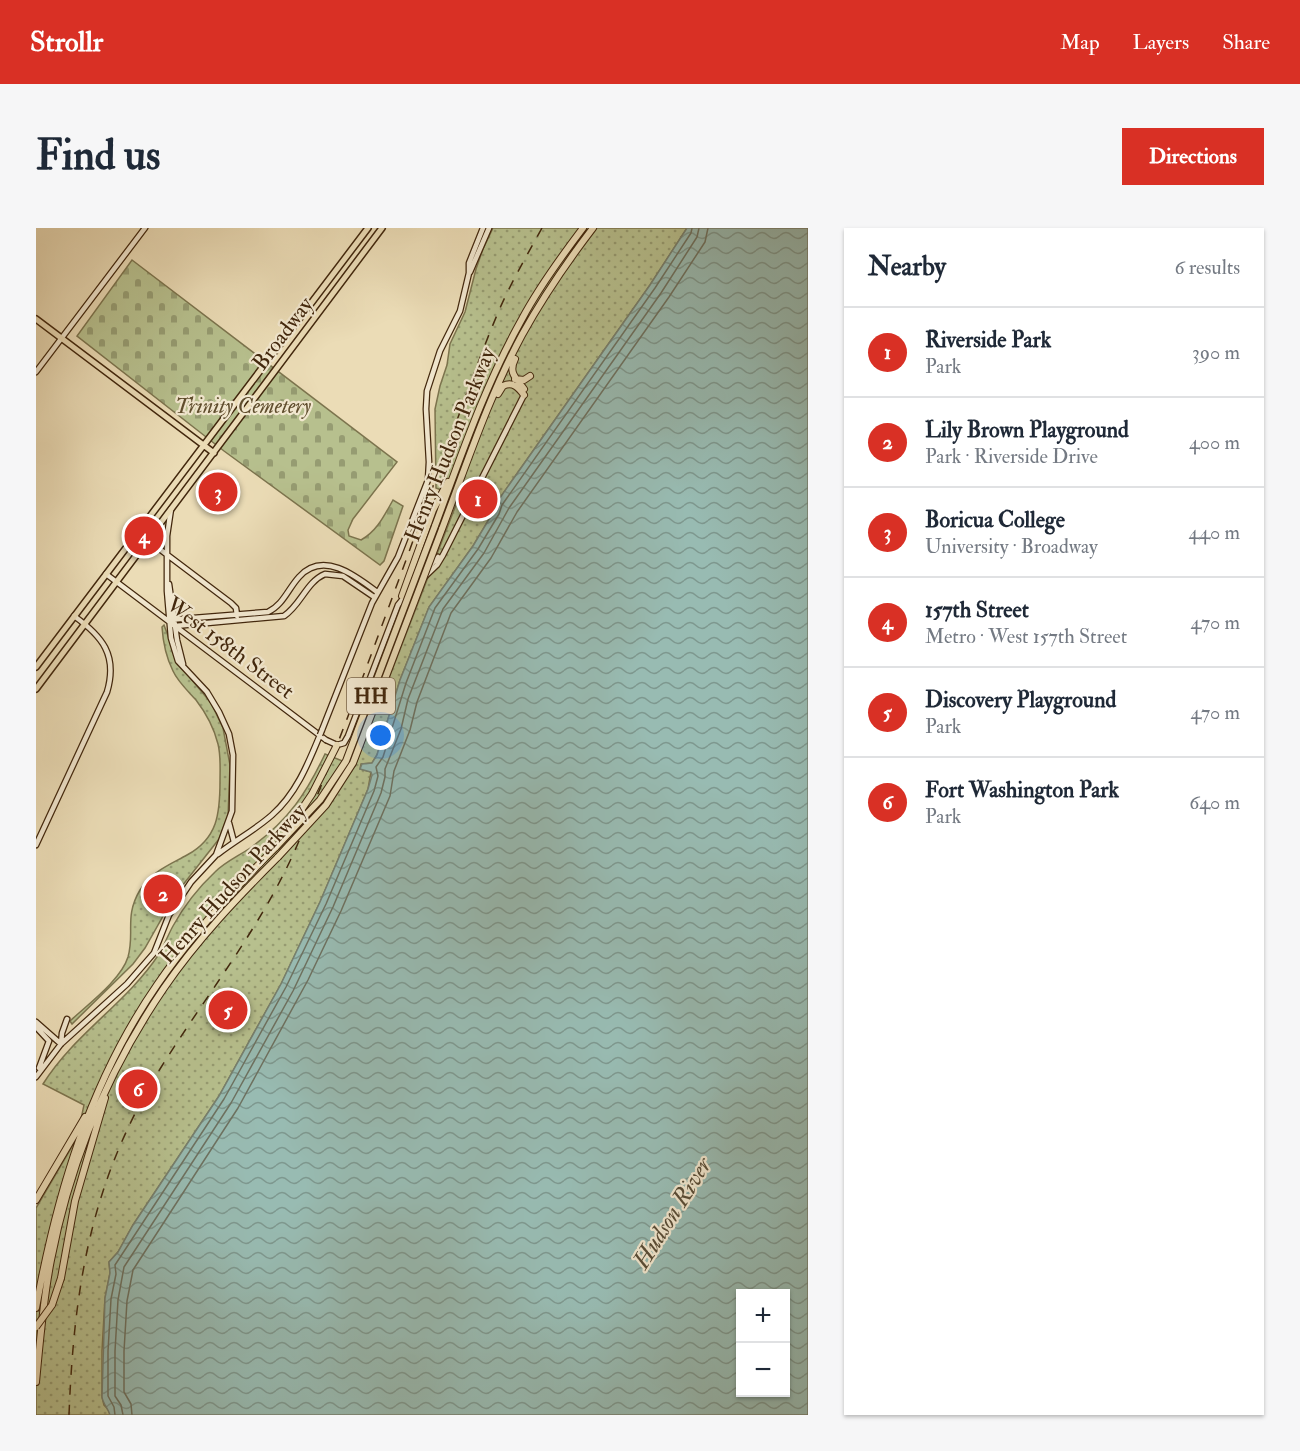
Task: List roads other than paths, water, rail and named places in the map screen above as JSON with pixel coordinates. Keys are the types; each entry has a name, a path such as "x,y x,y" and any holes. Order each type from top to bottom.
{"highway":[{"name":"Henry Hudson Parkway","path":"36,1306 50,1235 62,1190 92,1106 123,1040 157,985 202,927 320,800 345,761 486,393 514,334 542,285 583,228"},
{"name":"Henry Hudson Parkway","path":"36,1382 44,1300 57,1232 83,1144 108,1085 148,1012 174,975 223,915 326,805 353,763 481,426 521,336 554,281 593,228"},
{"path":"521,336 511,366 515,379 524,389 524,395"},
{"path":"515,379 524,380 530,376"},
{"path":"481,426 503,386 515,385 524,395"},
{"path":"402,596 432,510 456,469"},
{"path":"276,847 312,794 337,745"},
{"path":"36,1327 52,1305 61,1278 75,1201 108,1085"},
{"path":"36,1200 92,1106"}],"main road":[{"path":"36,372 145,228"},
{"name":"Broadway","path":"36,667 368,228"},
{"name":"Broadway","path":"36,689 382,228"},
{"path":"37,1076 61,1044 127,984 154,953 169,915 191,882 216,855 273,814 300,780 374,597 394,566 428,480 427,391 440,351 460,311 471,257 483,228"},
{"path":"469,273 489,228"},
{"path":"36,319 214,453"},
{"path":"398,605 436,565 524,395"},
{"path":"171,509 167,536 167,591 175,653 184,667 207,692 219,712 229,734 233,755 232,811 216,855"},
{"path":"137,532 231,603 236,608 238,618"},
{"path":"337,745 344,743 348,736 402,596 434,563 445,548"},
{"path":"184,667 175,626 268,612 279,604 299,577 313,568 325,566 340,568 377,592"},
{"path":"171,619 284,616 290,612 310,585 322,575 333,573 343,576 374,597"},
{"name":"West 158th Street","path":"106,574 171,619 175,626 326,740 337,745"},
{"path":"299,577 306,579 310,585"},
{"path":"279,604 290,612"},
{"path":"36,845 109,686 110,662 105,647 98,635 74,616"},
{"path":"229,823 234,842"},
{"path":"61,1044 67,1019"},
{"path":"36,1022 61,1044"},
{"path":"36,1027 49,1041 37,1076"}],"water":[{"name":"Hudson River","path":"687,228 808,228 808,1415 110,1415 102,1397 105,1298 110,1273 109,1262 118,1252 133,1225 219,1096 281,984 320,902 368,789 371,772 360,769 362,764 372,763 377,755 400,680 429,607 473,546 497,502 650,285"}],"railway":[{"path":"69,1415 76,1322 82,1278 90,1236 117,1152 136,1111 160,1069 236,955 287,867 353,703 491,329 542,228"}],"place":[{"name":"Boricua College","path":"218,492"},
{"name":"Riverside Park","path":"478,499"},
{"name":"157th Street","path":"144,536"},
{"name":"Lily Brown Playground","path":"163,894"},
{"name":"Discovery Playground","path":"228,1010"},
{"name":"Fort Washington Park","path":"138,1089"}],"park label":[{"name":"Trinity Cemetery","path":"243,405"}]}
